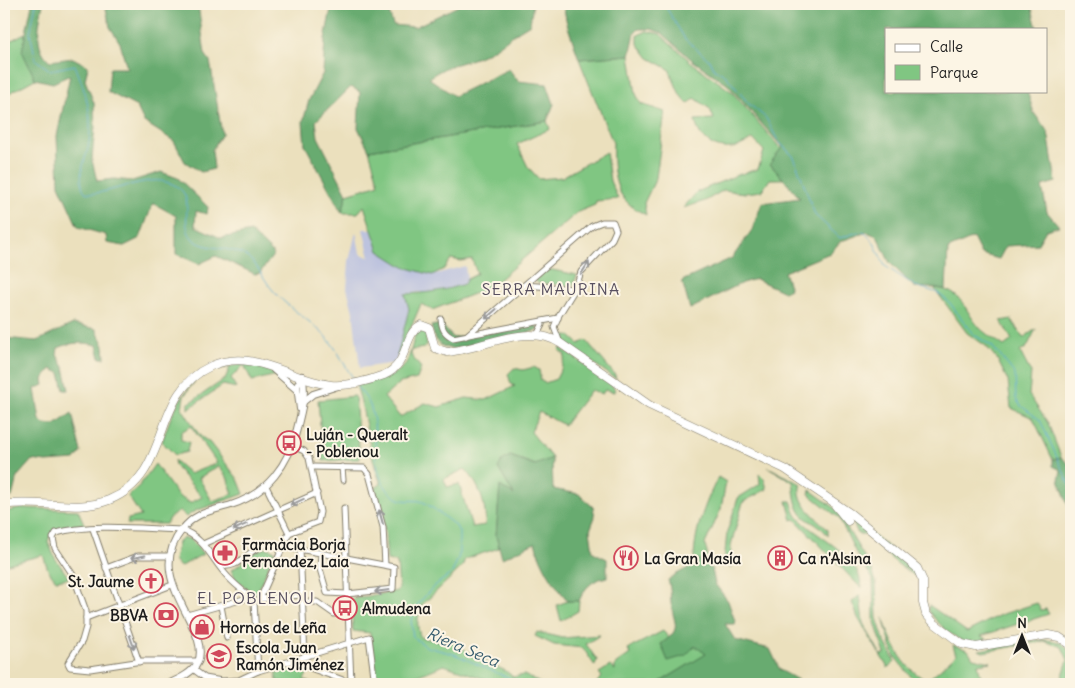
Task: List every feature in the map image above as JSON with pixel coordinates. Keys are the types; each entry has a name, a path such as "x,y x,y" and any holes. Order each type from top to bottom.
{"main road":[{"path":"4,505 30,502 87,505 106,501 120,494 137,481 147,468 155,453 172,402 191,378 207,368 227,361 261,363 320,382 340,385 367,380 393,370 403,359 414,330 421,325 429,328 435,348 447,352 537,335 550,337 560,343 649,405 779,466 830,499 915,565 922,576 923,603 926,614 934,623 962,644 976,647 1048,635 1059,637 1071,645"},
{"path":"830,499 848,521"}],"street":[{"path":"466,336 592,226 608,221 613,222 616,230 612,239 588,262 581,272 575,289 558,318 550,337"},
{"path":"525,285 575,289"},
{"path":"540,324 558,318"},
{"path":"441,319 442,329 445,334 453,338 548,324 554,327 560,343"},
{"path":"537,335 540,324"},
{"path":"261,363 281,374 297,390"},
{"path":"300,411 297,390 302,376"},
{"path":"168,684 193,669 198,661 200,647 172,585 170,556 175,541 181,530 194,517 206,511 232,505 256,494 266,486 283,466 293,446 303,402 305,390 302,376"},
{"path":"303,402 313,394 340,385"},
{"path":"289,533 318,522 320,512 312,467 304,451 293,446"},
{"path":"312,467 364,468 369,474 383,527 385,565"},
{"path":"342,467 343,480"},
{"path":"258,671 255,599 284,546 289,533 266,486"},
{"path":"203,544 317,493"},
{"path":"291,661 352,684 344,508"},
{"path":"93,529 138,662"},
{"path":"198,661 138,662 90,668 70,667 68,663 82,641 86,627 86,611 73,575 55,548 53,538 56,534 67,530 93,529 181,530 203,544 227,576 255,599"},
{"path":"218,565 225,567 237,565 256,547 270,544 346,557 394,567 394,589 348,594 327,593 320,569 321,553"},
{"path":"300,549 305,656"},
{"path":"106,568 138,556 170,556"},
{"path":"86,618 172,585"},
{"path":"187,616 255,599 301,595"},
{"path":"302,602 317,602 334,614 348,613"},
{"path":"221,606 228,638"},
{"path":"193,669 205,678 222,681 239,680 258,671 369,637 375,684"}],"shaded area":[{"path":"363,229 371,229 379,251 404,267 432,275 465,266 467,279 464,284 426,295 420,292 406,294 409,309 396,363 360,368 353,312 347,288 349,261 356,232 360,253 370,258"}],"green space":[{"path":"32,4 43,4 39,42 41,49 50,61 73,58 88,66 85,80 94,103 95,126 92,160 97,181 114,179 132,181 161,172 178,178 208,207 207,214 196,211 195,226 221,238 251,232 274,254 260,273 255,274 216,256 199,264 176,254 176,216 153,203 140,238 124,246 107,243 106,235 78,227 59,185 57,136 70,75 53,83 35,79 22,51"},
{"path":"105,4 198,4 205,54 210,61 222,134 212,150 214,169 201,172 185,162 174,141 144,122 137,107 108,92 110,68 127,68 120,43 110,27"},
{"path":"332,4 392,4 388,9 393,25 415,27 462,4 533,4 530,24 487,53 444,69 429,78 454,96 509,69 518,81 547,84 554,104 547,121 369,150 358,128 360,92 351,87 316,121 318,137 347,194 342,213 305,145 303,122 309,100 323,73 325,39"},
{"path":"563,4 1031,4 1037,28 885,28 885,92 1027,92 1034,113 1048,132 1056,182 1042,186 1047,212 1059,226 1046,230 1038,244 1006,246 999,259 981,254 973,238 948,249 946,289 914,287 890,263 877,236 867,232 841,241 830,253 784,272 790,289 784,292 756,279 742,283 690,309 682,281 732,258 752,230 762,203 800,198 770,164 782,147 728,85 692,60 662,33 651,29 639,29 635,33 630,55 579,59 567,24"},
{"path":"647,31 660,34 691,62 732,92 781,149 770,164 783,179 770,179 762,191 745,193 724,190 705,201 683,208 697,192 737,175 758,169 764,151 753,139 737,147 724,148 712,145 703,137 695,120 714,119 710,109 695,98 688,104 680,95 669,69 649,58 638,44 638,35"},
{"path":"25,33 23,51 35,79 4,96 4,44"},
{"path":"630,55 636,94 641,104 665,112 656,178 644,203 646,215 628,203 618,189 613,166 613,143 579,59"},
{"path":"547,121 550,129 517,144 528,167 539,179 562,177 606,152 610,181 618,199 596,201 595,205 578,212 489,288 432,310 421,304 397,356 409,309 405,294 435,291 457,286 464,284 467,279 477,274 472,259 461,261 451,259 444,269 432,275 404,267 379,251 364,206 358,213 342,213 347,194 379,184 369,150"},
{"path":"548,269 577,275 573,286 538,283 534,279"},
{"path":"934,288 951,292 957,296 979,327 987,335 1004,346 1012,340 1001,321 1011,319 1023,338 1036,329 1027,347 1020,352 1031,373 1029,395 1048,423 1061,457 1053,460 1033,418 1011,408 1008,381 997,359 986,346 967,333"},
{"path":"73,324 96,329 104,346 105,358 100,358 97,345 77,343 58,348 57,355 64,367 69,390 64,390 60,373 51,369 43,379 44,385 35,389 40,420 44,424 55,425 72,413 81,452 75,460 46,462 32,460 17,477 12,497 4,499 4,338 37,341"},
{"path":"441,324 453,338 535,324 539,330 452,349 437,342 434,336 431,326"},
{"path":"425,329 427,345 424,348 412,350 411,355 421,368 417,379 400,383 384,397 400,417 425,403 439,407 466,398 486,400 515,386 511,384 508,374 514,368 523,370 534,367 539,370 541,381 545,383 556,379 565,355 559,350 561,348 609,382 615,389 614,392 605,390 602,394 591,390 564,425 539,412 531,432 552,458 536,465 510,456 498,468 515,497 500,486 496,536 499,548 465,559 462,567 422,605 419,614 418,625 421,638 455,643 479,659 506,671 513,677 524,675 542,684 499,684 444,665 402,680 376,684 370,633 353,631 351,599 397,591 399,588 397,562 387,560 385,532 375,488 381,484 373,460 356,385 378,380 399,370 408,359 416,332","holes":["465,469 481,495 485,510 485,525 472,527 459,484 447,487 444,479"]},
{"path":"565,335 569,335 579,344 586,340 615,375 616,379 562,341"},
{"path":"240,364 258,366 277,375 252,381 244,365 231,378 236,388 223,385 188,409 188,404 225,379 230,367 219,369"},
{"path":"195,381 184,396 182,408 200,436 209,442 238,479 244,494 195,511 186,517 180,511 169,518 166,524 127,524 128,519 141,516 128,496 140,485 155,464 178,496 190,503 202,497 175,466 174,460 190,474 217,463 191,426 181,432 181,440 189,442 187,452 175,455 162,442 175,409 189,388","holes":["218,466 227,477 233,494 212,501 199,478"]},
{"path":"355,396 360,459 323,461 318,400"},
{"path":"510,456 535,465 552,458 553,489 579,494 593,507 595,517 590,530 593,552 607,559 607,577 597,580 590,585 579,601 568,601 545,567 535,543 502,558 496,536 500,486 514,495 498,468 502,461"},
{"path":"1061,457 1071,466 1071,514 1059,480 1061,470 1053,466 1053,460"},
{"path":"768,467 801,484 800,491 804,503 828,530 828,536 822,529 801,514 794,493 793,482"},
{"path":"759,473 764,478 767,489 743,502 731,545 731,568 724,563 727,532 738,498 760,484"},
{"path":"718,477 726,482 721,509 705,544 710,567 700,559 694,566 697,531 708,498"},
{"path":"810,490 835,508 872,570 876,582 877,618 884,640 895,662 888,668 858,618 852,602 860,595 863,623 881,655 885,654 874,619 873,579 857,555 839,518 809,494"},
{"path":"787,501 791,501 796,514 805,524 836,547 854,565 859,576 861,588 795,519 792,520"},
{"path":"23,508 78,510 85,526 58,529 53,532 48,542 55,558 69,578 56,580 48,570 43,555 4,565 4,512"},
{"path":"852,520 897,553 917,577 890,558 868,534 858,534"},
{"path":"184,538 191,539 203,554 180,567 174,560 178,542"},
{"path":"268,548 275,551 256,595 236,580 231,570 257,551"},
{"path":"699,559 712,569 715,584 728,601 736,624 725,624 735,640 770,649 780,670 798,680 800,684 657,684 706,654 695,646 685,656 668,661 661,644 675,630 668,580 693,565"},
{"path":"568,601 579,601 578,611 561,621 557,605"},
{"path":"1037,603 1041,610 1046,609 1049,614 981,636 987,639 974,643 960,640 954,636 941,626 928,610 929,605 967,632 1000,615"},
{"path":"883,618 898,653 909,667 924,679 931,677 956,655 953,645 968,650 973,658 991,662 978,664 981,677 953,684 917,684 894,656"},
{"path":"663,631 669,638 661,644 685,656 695,646 707,654 657,684 595,684 602,677 599,673 610,666 615,670 615,665 630,654 628,649"},
{"path":"537,632 562,638 600,635 586,644 597,660 595,666 583,648 554,645 535,636"},
{"path":"1036,640 1056,641 1065,646 1071,665 1068,684 1060,684 1068,660 1062,647 1044,641 983,652 979,650"},
{"path":"286,670 308,672 304,680 312,684 288,684 287,682 277,681 276,673"}],"waterway":[{"path":"36,4 30,33 36,60 50,70 75,65 86,96 90,137 81,176 82,187 85,192 100,192 156,181 177,186 183,192 186,199 188,231 192,238 204,245 237,252 251,260 276,294 326,337 354,379"},
{"path":"664,4 685,39 708,59 715,69 726,76 749,104 766,118 778,141 794,157 815,215 840,238 858,232 865,233 873,241 885,266 915,286 938,293 950,303 973,334 992,346 1015,374 1016,399 1020,405 1040,420 1071,488"},
{"name":"Riera Seca","path":"357,387 368,401 372,413 378,469 381,480 387,489 392,495 402,500 421,501 429,505 456,526 459,532 459,556 452,573 433,587 418,604 411,620 413,637 427,647 454,654 522,684"}],"place":[{"name":"Luján - Queralt - Poblenou","path":"289,443"},
{"name":"Farmàcia Borja Fernandez, Laia","path":"225,553"},
{"name":"La Gran Masía","path":"626,558"},
{"name":"Ca n'Alsina","path":"780,558"},
{"name":"St. Jaume","path":"151,581"},
{"name":"Almudena","path":"345,608"},
{"name":"BBVA","path":"166,615"},
{"name":"Hornos de Leña","path":"202,627"},
{"name":"Escola Juan Ramón Jiménez","path":"219,656"}],"district":[{"name":"SERRA MAURINA","path":"551,289"},
{"name":"EL POBLENOU","path":"256,598"}]}
